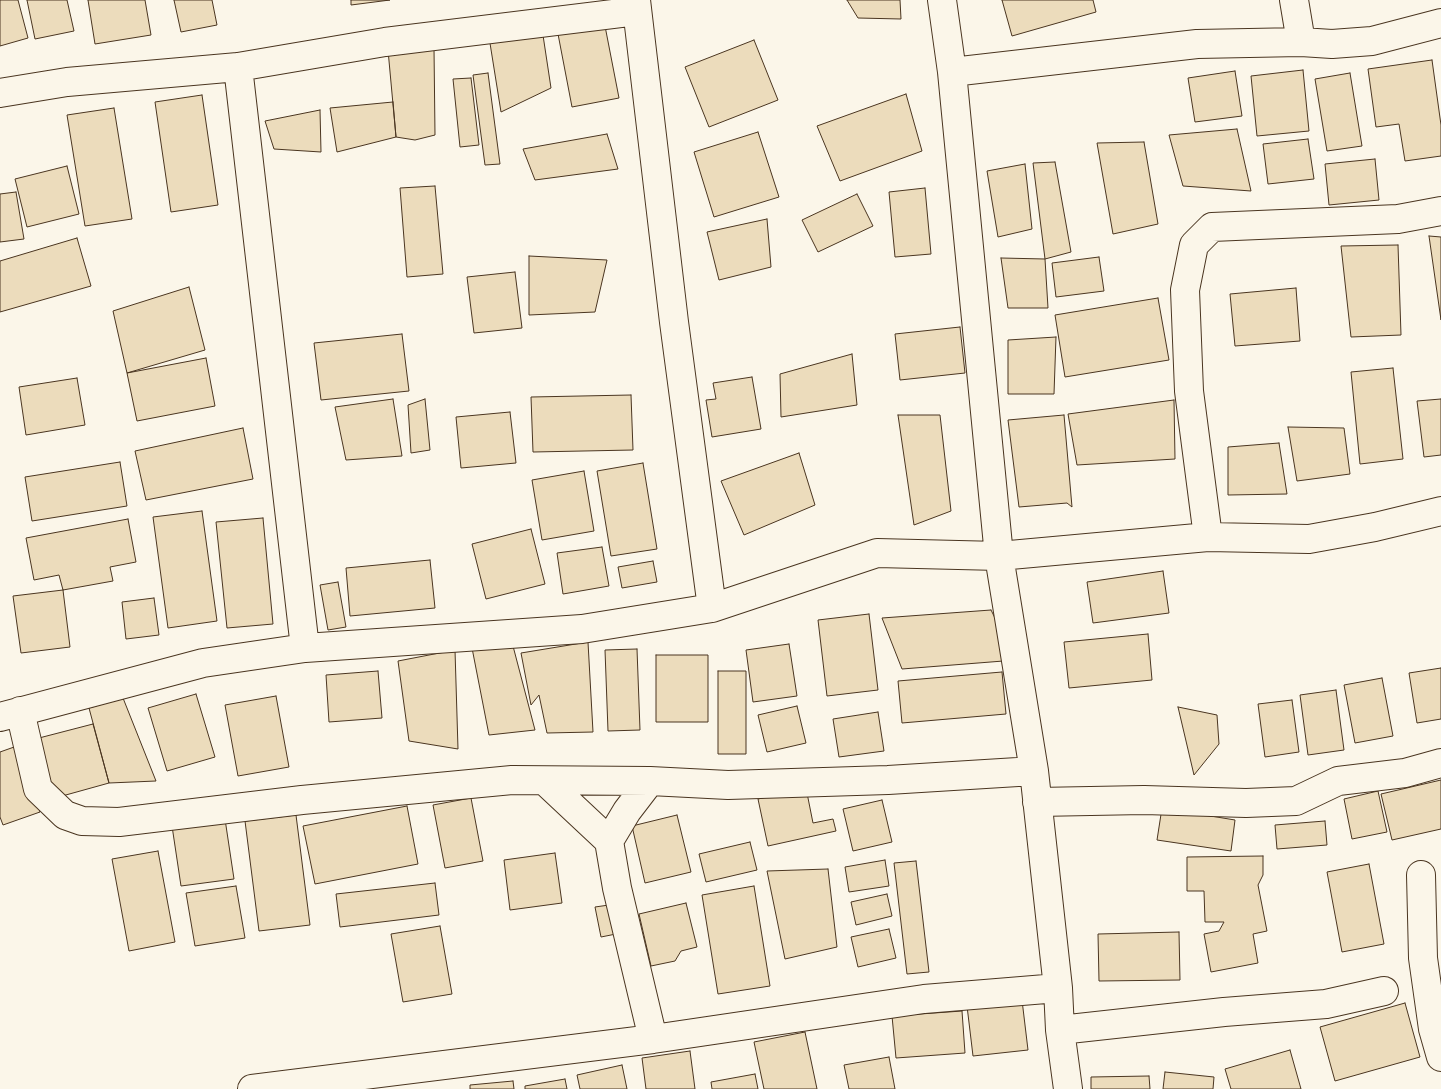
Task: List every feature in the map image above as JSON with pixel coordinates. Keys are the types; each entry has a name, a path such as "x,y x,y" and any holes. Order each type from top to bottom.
{"street":[{"path":"942,0 952,72 999,556 1034,771 1058,988 1060,1030 1068,1089"},
{"path":"1294,0 1301,42"},
{"path":"0,92 67,82 238,67 385,42 636,6 674,322 712,608"},
{"path":"952,72 1197,44 1301,42 1332,44 1372,41 1441,23"},
{"path":"238,67 305,648"},
{"path":"1208,537 1190,391 1185,290 1194,245 1212,227 1398,219 1441,212"},
{"path":"1034,771 888,780 728,785 650,781 545,782 512,780 302,800 119,822 82,820 65,815 38,788 10,714 203,663 305,648 582,628 712,608 876,553 999,556 1208,537 1309,540 1375,528 1441,511"},
{"path":"1037,802 1144,800 1246,803 1296,801 1338,781 1405,773 1441,763"},
{"path":"609,842 628,811 650,781"},
{"path":"545,782 609,842 617,888 653,1039"},
{"path":"1421,875 1423,958 1433,1029 1441,1057"},
{"path":"252,1089 653,1039 924,998 1058,988"},
{"path":"1060,1030 1224,1012 1326,1004 1384,991"}],"building":[{"path":"0,0 18,0 28,38 0,46"},
{"path":"27,0 67,0 74,31 35,39"},
{"path":"88,0 145,0 151,35 95,44"},
{"path":"174,0 212,0 217,25 181,32"},
{"path":"351,0 390,0 351,5"},
{"path":"847,0 900,0 901,19 858,18"},
{"path":"1002,0 1093,0 1096,12 1012,36"},
{"path":"541,22 551,88 501,112 489,37"},
{"path":"605,26 619,98 572,107 558,34"},
{"path":"754,40 778,100 709,127 685,67"},
{"path":"434,47 435,135 415,140 396,137 388,50"},
{"path":"1432,60 1441,125 1441,156 1405,161 1399,124 1376,127 1368,69"},
{"path":"1303,70 1309,131 1257,136 1251,76"},
{"path":"1235,71 1242,116 1195,122 1188,78"},
{"path":"488,73 500,164 485,165 473,75"},
{"path":"1350,73 1362,146 1327,151 1315,79"},
{"path":"471,78 479,145 460,147 453,79"},
{"path":"906,94 922,151 840,181 817,126"},
{"path":"202,95 218,205 171,212 155,102"},
{"path":"393,102 396,137 337,152 330,108"},
{"path":"114,108 132,219 85,226 67,115"},
{"path":"320,110 321,152 274,149 265,121"},
{"path":"1237,129 1251,191 1183,186 1169,135"},
{"path":"758,132 779,197 714,217 694,152"},
{"path":"607,134 618,169 535,180 523,149"},
{"path":"1308,139 1314,179 1268,184 1263,144"},
{"path":"1144,142 1158,224 1113,234 1097,143"},
{"path":"1375,159 1379,200 1329,205 1325,164"},
{"path":"1055,162 1071,252 1045,259 1033,163"},
{"path":"1025,164 1032,229 998,237 987,171"},
{"path":"67,166 79,214 27,227 15,179"},
{"path":"435,186 443,274 407,277 400,188"},
{"path":"925,188 931,254 895,257 889,192"},
{"path":"16,192 24,239 0,242 0,194"},
{"path":"857,194 873,226 818,252 802,220"},
{"path":"767,219 771,267 719,280 707,232"},
{"path":"1429,236 1441,237 1441,320"},
{"path":"77,238 91,286 0,312 0,261"},
{"path":"1398,245 1401,335 1351,337 1341,246"},
{"path":"529,256 607,260 595,312 529,315"},
{"path":"1099,257 1104,291 1056,297 1052,263"},
{"path":"1001,258 1045,259 1048,308 1008,308"},
{"path":"515,272 522,328 474,333 467,277"},
{"path":"189,287 205,350 127,373 113,311"},
{"path":"1296,288 1300,341 1235,346 1230,294"},
{"path":"1158,298 1169,360 1065,377 1055,315"},
{"path":"960,327 965,373 900,380 895,334"},
{"path":"402,334 409,391 321,400 314,343"},
{"path":"1056,337 1054,394 1008,394 1008,340"},
{"path":"852,354 857,405 781,417 780,374"},
{"path":"206,358 215,406 137,421 127,373"},
{"path":"1393,368 1403,459 1360,464 1351,372"},
{"path":"752,377 761,429 712,437 706,400 716,399 713,383"},
{"path":"77,378 85,425 26,435 19,387"},
{"path":"631,395 633,450 533,452 531,397"},
{"path":"393,399 402,456 346,460 335,407"},
{"path":"425,399 430,450 411,453 408,405"},
{"path":"1441,399 1441,455 1424,457 1417,401"},
{"path":"1174,400 1175,459 1077,465 1068,414"},
{"path":"510,412 516,463 461,468 456,417"},
{"path":"898,415 940,415 951,511 914,525"},
{"path":"1064,415 1072,507 1067,503 1019,507 1008,420"},
{"path":"1288,427 1344,428 1350,474 1297,481"},
{"path":"243,428 253,479 146,500 135,451"},
{"path":"1279,443 1287,494 1228,495 1228,447"},
{"path":"799,453 815,505 744,535 721,481"},
{"path":"120,462 127,506 32,521 25,477"},
{"path":"643,463 657,549 611,556 597,471"},
{"path":"584,471 594,531 542,540 532,480"},
{"path":"202,511 217,621 168,628 153,517"},
{"path":"263,518 273,624 227,628 216,522"},
{"path":"128,519 136,562 110,567 113,581 63,590 59,575 34,580 26,538"},
{"path":"531,529 545,584 486,599 472,544"},
{"path":"602,547 609,586 563,594 557,553"},
{"path":"430,560 435,608 350,616 346,568"},
{"path":"653,561 657,582 622,588 618,567"},
{"path":"1163,571 1169,613 1093,623 1087,582"},
{"path":"338,582 346,627 328,630 320,585"},
{"path":"63,590 70,647 21,653 13,596"},
{"path":"154,598 159,635 126,639 122,602"},
{"path":"991,610 1016,660 902,669 882,618"},
{"path":"869,614 878,690 827,696 818,620"},
{"path":"1148,634 1152,680 1069,688 1064,642"},
{"path":"588,642 593,732 547,733 539,695 531,705 521,653"},
{"path":"789,644 797,696 753,702 746,650"},
{"path":"513,646 535,730 489,735 472,648"},
{"path":"637,649 640,730 608,731 605,650"},
{"path":"455,650 458,749 409,741 398,661"},
{"path":"656,655 708,655 708,722 656,722"},
{"path":"1441,668 1441,719 1417,723 1409,673"},
{"path":"378,671 382,718 329,722 326,675"},
{"path":"718,671 746,671 746,754 718,754"},
{"path":"1002,672 1006,714 902,723 898,681"},
{"path":"1382,678 1393,736 1355,743 1344,685"},
{"path":"1336,690 1344,750 1308,755 1300,695"},
{"path":"196,694 215,757 167,771 148,708"},
{"path":"276,696 289,767 238,776 225,705"},
{"path":"123,698 156,781 109,783 89,708"},
{"path":"1292,700 1299,752 1265,757 1258,704"},
{"path":"797,706 806,743 767,752 758,715"},
{"path":"1178,707 1217,715 1219,744 1194,775"},
{"path":"878,712 884,751 839,757 833,719"},
{"path":"93,724 109,783 55,798 39,738"},
{"path":"17,746 40,812 3,825 0,817 0,752"},
{"path":"1441,780 1441,829 1392,840 1381,794"},
{"path":"806,788 813,823 833,819 836,831 768,846 758,799"},
{"path":"1378,791 1387,832 1352,839 1344,799"},
{"path":"471,798 483,861 445,868 433,805"},
{"path":"882,800 892,842 853,851 843,809"},
{"path":"407,806 418,864 315,884 303,826"},
{"path":"1162,808 1235,820 1231,851 1157,840"},
{"path":"296,815 310,925 259,931 245,821"},
{"path":"677,815 691,872 645,883 632,826"},
{"path":"225,819 234,879 181,886 172,826"},
{"path":"1325,821 1327,845 1277,849 1275,825"},
{"path":"750,842 757,870 706,882 699,854"},
{"path":"158,851 175,942 129,951 112,859"},
{"path":"555,853 562,903 510,910 504,860"},
{"path":"1263,856 1263,875 1258,885 1267,931 1253,934 1258,963 1211,972 1204,934 1219,931 1224,922 1205,922 1204,891 1187,891 1187,857"},
{"path":"885,860 889,886 849,892 845,867"},
{"path":"916,861 929,972 907,974 894,863"},
{"path":"1369,864 1384,944 1342,952 1327,872"},
{"path":"828,869 837,947 785,959 767,871"},
{"path":"435,883 439,915 340,927 336,894"},
{"path":"236,886 245,938 195,946 186,893"},
{"path":"754,886 770,986 718,994 702,895"},
{"path":"887,894 892,916 856,925 851,902"},
{"path":"686,903 697,947 681,951 675,961 651,966 639,914"},
{"path":"616,904 621,933 601,937 595,907"},
{"path":"440,926 452,994 403,1002 391,934"},
{"path":"889,929 896,958 858,967 851,937"},
{"path":"1179,932 1180,980 1099,981 1098,934"},
{"path":"1022,1000 1028,1050 973,1056 967,1006"},
{"path":"1405,1003 1420,1057 1335,1081 1320,1027"},
{"path":"962,1011 965,1053 896,1058 892,1016"},
{"path":"805,1032 817,1089 764,1089 754,1042"},
{"path":"1290,1050 1301,1089 1231,1089 1225,1069"},
{"path":"690,1051 695,1089 646,1089 642,1058"},
{"path":"889,1057 895,1089 849,1089 844,1065"},
{"path":"622,1065 627,1089 580,1089 577,1075"},
{"path":"1165,1072 1214,1077 1213,1089 1163,1089"},
{"path":"755,1074 758,1089 712,1089 711,1082"},
{"path":"1149,1076 1150,1089 1091,1089 1091,1077"},
{"path":"565,1079 567,1089 525,1089 525,1086"},
{"path":"513,1081 514,1089 470,1089 470,1085"}]}
